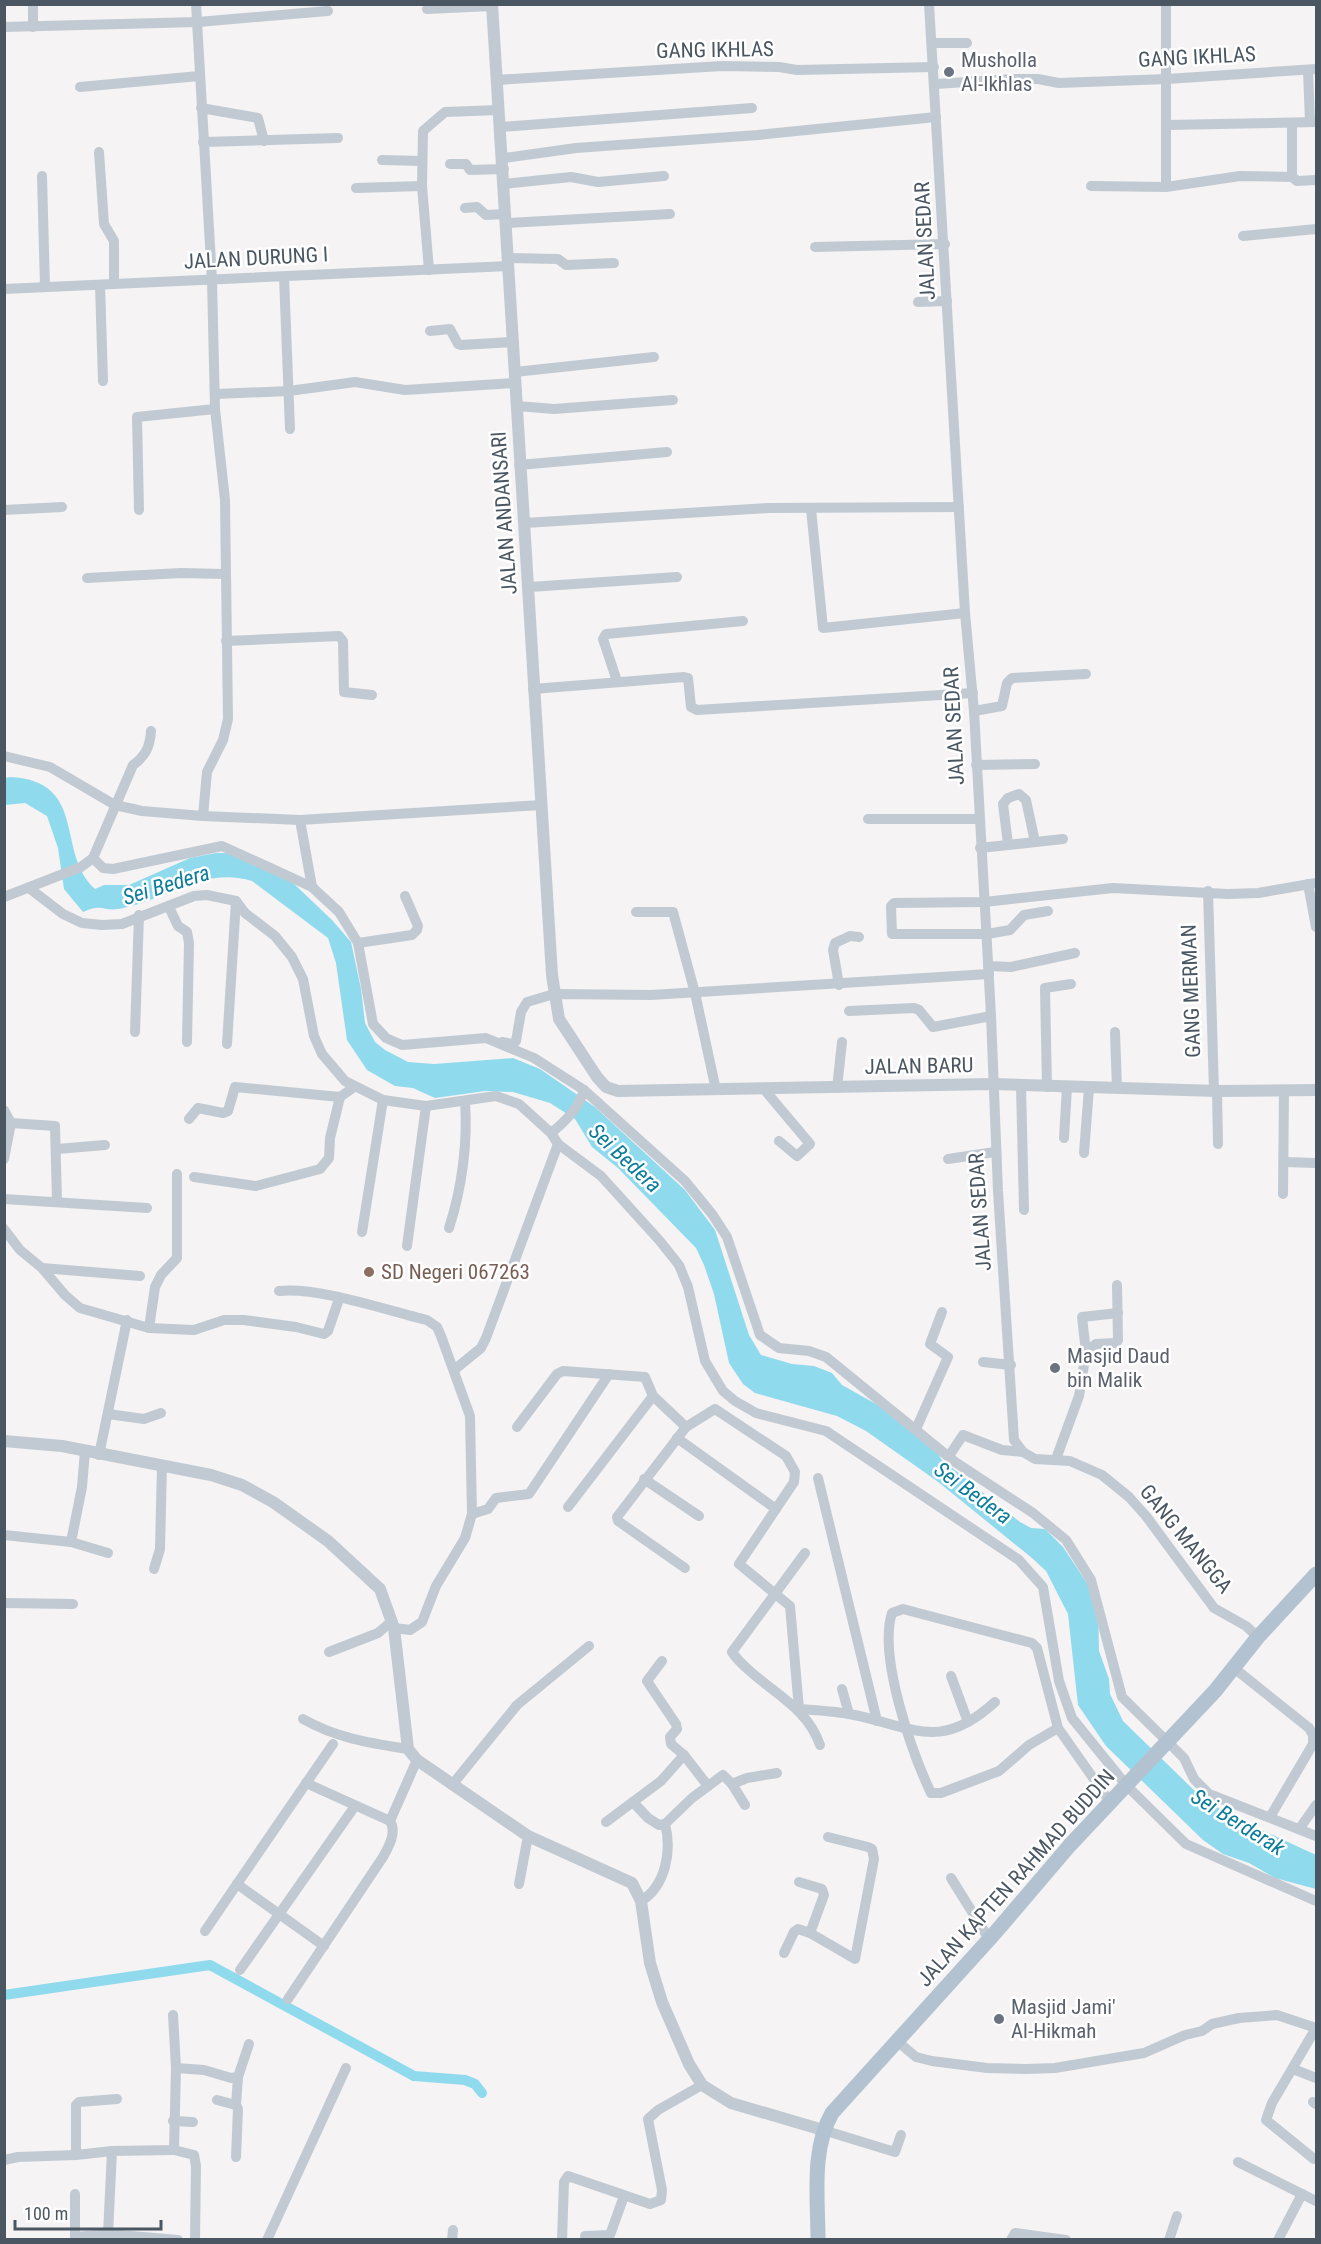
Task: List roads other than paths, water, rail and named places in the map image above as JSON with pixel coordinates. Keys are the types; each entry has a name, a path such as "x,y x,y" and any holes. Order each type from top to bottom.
{"main road":[{"name":"JALAN KAPTEN RAHMAD BUDDIN","path":"818,2240 819,2147 823,2130 831,2114 1317,1574"}],"street":[{"path":"33,4 33,27"},
{"path":"195,4 198,22 199,76 212,280 215,409 225,500 228,719 223,740 207,772 203,816"},
{"name":"JALAN SEDAR","path":"929,4 936,84 936,117 965,613 974,711 978,819 992,1016 995,1152 1019,1449"},
{"path":"1166,4 1166,187"},
{"path":"427,9 492,5"},
{"name":"JALAN ANDANSARI","path":"492,5 504,163 519,465 530,588 533,689 554,994 559,1019"},
{"path":"4,27 198,22 328,11"},
{"path":"933,43 967,43"},
{"name":"GANG IKHLAS","path":"496,80 722,66 779,67 797,70 934,67"},
{"path":"1166,125 1313,122 1312,69"},
{"name":"GANG IKHLAS","path":"936,84 1012,79 1038,79 1059,83 1167,80 1312,69"},
{"path":"80,87 199,76"},
{"path":"201,108 258,118 264,141"},
{"path":"501,127 752,108"},
{"path":"429,270 422,186 423,131 445,112 499,110"},
{"path":"450,164 466,164 470,170 576,148 758,135 936,117"},
{"path":"1292,123 1292,177"},
{"path":"203,142 338,138"},
{"path":"99,152 104,224 114,241 114,284"},
{"path":"382,160 422,161"},
{"path":"42,176 45,288"},
{"path":"504,184 571,177 598,182 664,176"},
{"path":"1091,186 1166,187 1240,176 1292,177 1297,182 1317,180"},
{"path":"356,188 422,186"},
{"path":"465,208 477,207 486,215 505,219 670,214"},
{"path":"1243,236 1317,229"},
{"path":"815,247 945,244"},
{"name":"JALAN DURUNG I","path":"4,289 429,270 558,259 566,265 614,262"},
{"path":"284,277 290,429"},
{"path":"100,285 103,381"},
{"path":"918,302 947,301"},
{"path":"430,331 450,329 458,344 461,345 512,342"},
{"path":"216,394 289,391 355,382 405,390 654,357"},
{"path":"517,406 554,409 673,400"},
{"path":"139,510 137,417 215,409"},
{"path":"519,465 667,452"},
{"path":"4,510 62,507"},
{"path":"525,523 649,514 959,507"},
{"path":"811,509 823,628 965,613"},
{"path":"87,578 181,573 225,574"},
{"path":"530,588 677,577"},
{"path":"617,681 603,639 606,634 743,621"},
{"path":"226,641 339,636 342,641 344,692 372,695"},
{"path":"974,711 1002,706 1007,683 1012,678 1086,674"},
{"path":"533,689 617,681 687,678 693,710 972,693"},
{"path":"4,897 81,867 93,858 133,765 142,758 151,742 151,730"},
{"path":"4,756 50,767 115,805 142,811 300,820 542,806"},
{"path":"976,765 1035,764"},
{"path":"1008,844 1004,804 1008,798 1019,794 1026,800 1035,842"},
{"path":"868,819 978,819"},
{"path":"300,820 312,888"},
{"path":"980,848 1063,839"},
{"path":"93,858 103,868 112,869 210,846 222,846 312,888 339,912 358,943 373,1024 386,1038 402,1045 482,1038 513,1044 517,1038 524,1006 533,999 554,994 694,993 839,985 1011,967 1075,953"},
{"path":"1048,911 1024,915 1010,930 987,934 892,934 891,906 894,903 984,902 1113,888 1208,891 1227,894 1258,893 1312,883 1317,927"},
{"path":"29,888 48,904 82,923 122,924 138,915 169,907 195,896 207,895 236,901 245,913 274,936 291,957 303,980 314,1036 322,1054 331,1068 354,1087 383,1100 426,1106 465,1101 483,1096 506,1097 519,1104 551,1132 558,1143 601,1176 659,1240 679,1266 687,1287 705,1360 723,1391 756,1413 826,1431 1019,1560 1040,1582 1064,1700 1072,1718 1132,1780 1186,1844 1317,1900"},
{"name":"GANG MERMAN","path":"1208,891 1218,1143"},
{"path":"358,943 412,934 417,930 418,926 405,896"},
{"path":"227,1044 236,901"},
{"path":"169,907 178,926 187,932 189,943 187,1042"},
{"path":"636,912 673,912 716,1090"},
{"path":"135,1032 138,915"},
{"path":"839,985 833,950 835,943 850,936 859,937"},
{"path":"1047,1087 1045,988 1071,984"},
{"path":"849,1011 914,1008 919,1010 933,1027 992,1016"},
{"name":"JALAN BARU","path":"559,1019 606,1087 618,1091 993,1084 1215,1091 1317,1090"},
{"path":"1115,1032 1116,1088"},
{"path":"493,1040 534,1058 583,1094 685,1181 712,1214 727,1237 759,1335 779,1348 809,1351 826,1358 888,1410 949,1456 1033,1513 1066,1540 1091,1580 1122,1697 1163,1746 1184,1758 1194,1779 1209,1794 1317,1836"},
{"path":"837,1088 842,1042"},
{"path":"189,1119 198,1108 223,1113 228,1111 232,1090 242,1086 340,1097"},
{"path":"1021,1086 1024,1210"},
{"path":"194,1177 256,1186 320,1169 329,1158 330,1138 340,1097 354,1087"},
{"path":"763,1088 810,1143 797,1156 779,1141"},
{"path":"1064,1138 1067,1088"},
{"path":"1084,1153 1089,1088"},
{"path":"1284,1090 1284,1194"},
{"path":"551,1132 564,1122 583,1094"},
{"path":"362,1232 383,1100"},
{"path":"449,1228 456,1203 466,1134 465,1101"},
{"path":"406,1245 426,1106"},
{"path":"4,1110 10,1123 4,1159"},
{"path":"10,1123 55,1126 57,1201"},
{"path":"454,1370 481,1348 486,1338 558,1143"},
{"path":"57,1149 105,1145"},
{"path":"948,1159 995,1152"},
{"path":"1285,1162 1317,1163"},
{"path":"149,1328 155,1287 161,1275 177,1258 177,1174"},
{"path":"4,1199 147,1208"},
{"path":"6,1234 20,1250 42,1268 75,1305 149,1328 194,1330 224,1320 244,1320 296,1327 324,1334 328,1331 339,1299"},
{"path":"42,1268 140,1276"},
{"path":"1086,1353 1096,1344 1118,1342 1117,1285"},
{"path":"279,1291 294,1290 339,1299 431,1322 441,1336 471,1425 472,1514 465,1538 436,1586 422,1622 410,1630 393,1625 329,1652"},
{"path":"916,1429 948,1357 930,1344 942,1312"},
{"path":"1056,1459 1079,1396 1086,1353 1082,1317 1118,1312"},
{"path":"99,1455 128,1320"},
{"path":"983,1362 1011,1365"},
{"path":"517,1427 560,1372 645,1377 653,1396 686,1427"},
{"path":"472,1514 488,1509 496,1498 529,1494 609,1374"},
{"path":"568,1507 653,1396"},
{"path":"685,1568 618,1521 618,1512 686,1427 715,1409 786,1456 795,1472 795,1482 739,1564 790,1606 799,1709"},
{"path":"108,1414 144,1419 161,1413"},
{"name":"GANG MANGGA","path":"949,1456 963,1435 1002,1450 1019,1449 1035,1460 1056,1459 1083,1465 1102,1475 1129,1497 1214,1608 1246,1626 1258,1637"},
{"path":"677,1438 776,1509"},
{"path":"4,1441 39,1443 162,1465 242,1485 273,1502 328,1541 380,1589 393,1625 408,1749 417,1760 528,1836 632,1883 641,1901 650,1963 669,2019 689,2064 702,2085 731,2103 895,2152 901,2135"},
{"path":"71,1542 82,1487 85,1451"},
{"path":"154,1569 160,1549 162,1465"},
{"path":"818,1478 877,1721"},
{"path":"644,1479 699,1516"},
{"path":"4,1535 71,1542 108,1553"},
{"path":"805,1553 732,1652 762,1681 799,1709 814,1727 820,1745"},
{"path":"4,1603 73,1604"},
{"path":"1058,1728 1029,1745 999,1771 933,1794 905,1730 892,1674 889,1638 892,1613 903,1609 1032,1643 1037,1648 1058,1728 1110,1802"},
{"path":"452,1785 517,1705 589,1646"},
{"path":"662,1661 647,1681 676,1724 677,1729 670,1737 671,1744 684,1755 708,1786"},
{"path":"1234,1668 1310,1728 1313,1735 1313,1744 1270,1817"},
{"path":"951,1676 969,1722"},
{"path":"842,1689 849,1714"},
{"path":"799,1709 849,1714 905,1730 932,1734 969,1722 995,1702"},
{"path":"303,1719 327,1733 363,1742 408,1749"},
{"path":"205,1931 333,1744"},
{"path":"606,1822 661,1781 684,1755"},
{"path":"390,1821 417,1760"},
{"path":"732,1784 747,1778 777,1773"},
{"path":"633,1802 648,1818 659,1825 665,1824 708,1786 725,1775 745,1805"},
{"path":"288,1999 390,1845 393,1826 390,1821 306,1784"},
{"path":"1300,1828 1317,1805"},
{"path":"240,1970 355,1806"},
{"path":"641,1901 653,1894 663,1870 668,1851 665,1824"},
{"path":"519,1884 528,1836"},
{"path":"784,1953 796,1930 810,1933 855,1959 874,1859 873,1853 868,1847 828,1837"},
{"path":"951,1878 989,1939"},
{"path":"799,1882 822,1889 824,1895 810,1933"},
{"path":"237,1884 324,1946"},
{"path":"173,2015 176,2068 174,2150"},
{"path":"897,2041 916,2057 932,2061 987,2068 1055,2068 1144,2053 1185,2035 1202,2031 1212,2024 1239,2018 1277,2015 1316,2028 1270,2107 1266,2123 1314,2159"},
{"path":"236,2157 238,2077 249,2044"},
{"path":"176,2068 204,2070 231,2078 238,2077"},
{"path":"267,2240 346,2068"},
{"path":"1293,2068 1317,2079"},
{"path":"562,2240 564,2182 568,2176 650,2204 661,2200 663,2190 648,2120 658,2110 702,2085"},
{"path":"76,2155 76,2105 79,2102 117,2099"},
{"path":"217,2100 236,2105"},
{"path":"173,2121 193,2122"},
{"path":"4,2160 18,2157 112,2151 174,2150 194,2155 196,2166 195,2240"},
{"path":"108,2234 112,2151"},
{"path":"1238,2162 1317,2201"},
{"path":"75,2194 75,2238 108,2234 178,2240"},
{"path":"1278,2240 1302,2194"},
{"path":"585,2236 610,2235 624,2196"},
{"path":"1168,2240 1177,2216"},
{"path":"1011,2240 1016,2233 1066,2240"}],"water":[{"name":"Sei Berderak","path":"5,778 35,781 51,791 61,805 83,874 95,889 104,885 129,885 190,858 229,853 292,882 332,920 351,942 361,989 365,1023 375,1042 385,1050 408,1062 434,1064 513,1058 540,1069 595,1107 685,1190 715,1230 749,1335 761,1355 792,1364 814,1366 832,1373 842,1385 876,1404 934,1445 941,1459 1020,1522 1031,1528 1045,1529 1063,1547 1095,1595 1098,1607 1099,1651 1109,1679 1110,1694 1123,1721 1199,1795 1229,1815 1316,1855 1316,1889 1275,1878 1249,1863 1223,1854 1203,1840 1106,1746 1078,1705 1068,1614 1046,1571 1032,1558 937,1481 866,1431 837,1416 755,1393 743,1384 729,1363 714,1294 696,1248 618,1168 592,1147 575,1119 550,1103 513,1092 485,1091 435,1098 413,1088 395,1086 367,1070 347,1040 336,963 328,938 252,881 235,877 218,878 186,886 139,904 117,909 95,908 83,912 64,889 58,848 47,816 25,803 5,805"}],"waterway":[{"path":"4,1995 210,1965 414,2076 465,2080 475,2084 482,2093"}],"place":[{"name":"Musholla Al-Ikhlas","path":"949,72"},
{"name":"SD Negeri 067263","path":"369,1272"},
{"name":"Masjid Daud bin Malik","path":"1055,1368"},
{"name":"Masjid Jami' Al-Hikmah","path":"999,2019"}],"water label":[{"name":"Sei Bedera","path":"166,885"},
{"name":"Sei Bedera","path":"625,1158"},
{"name":"Sei Bedera","path":"973,1493"}]}
